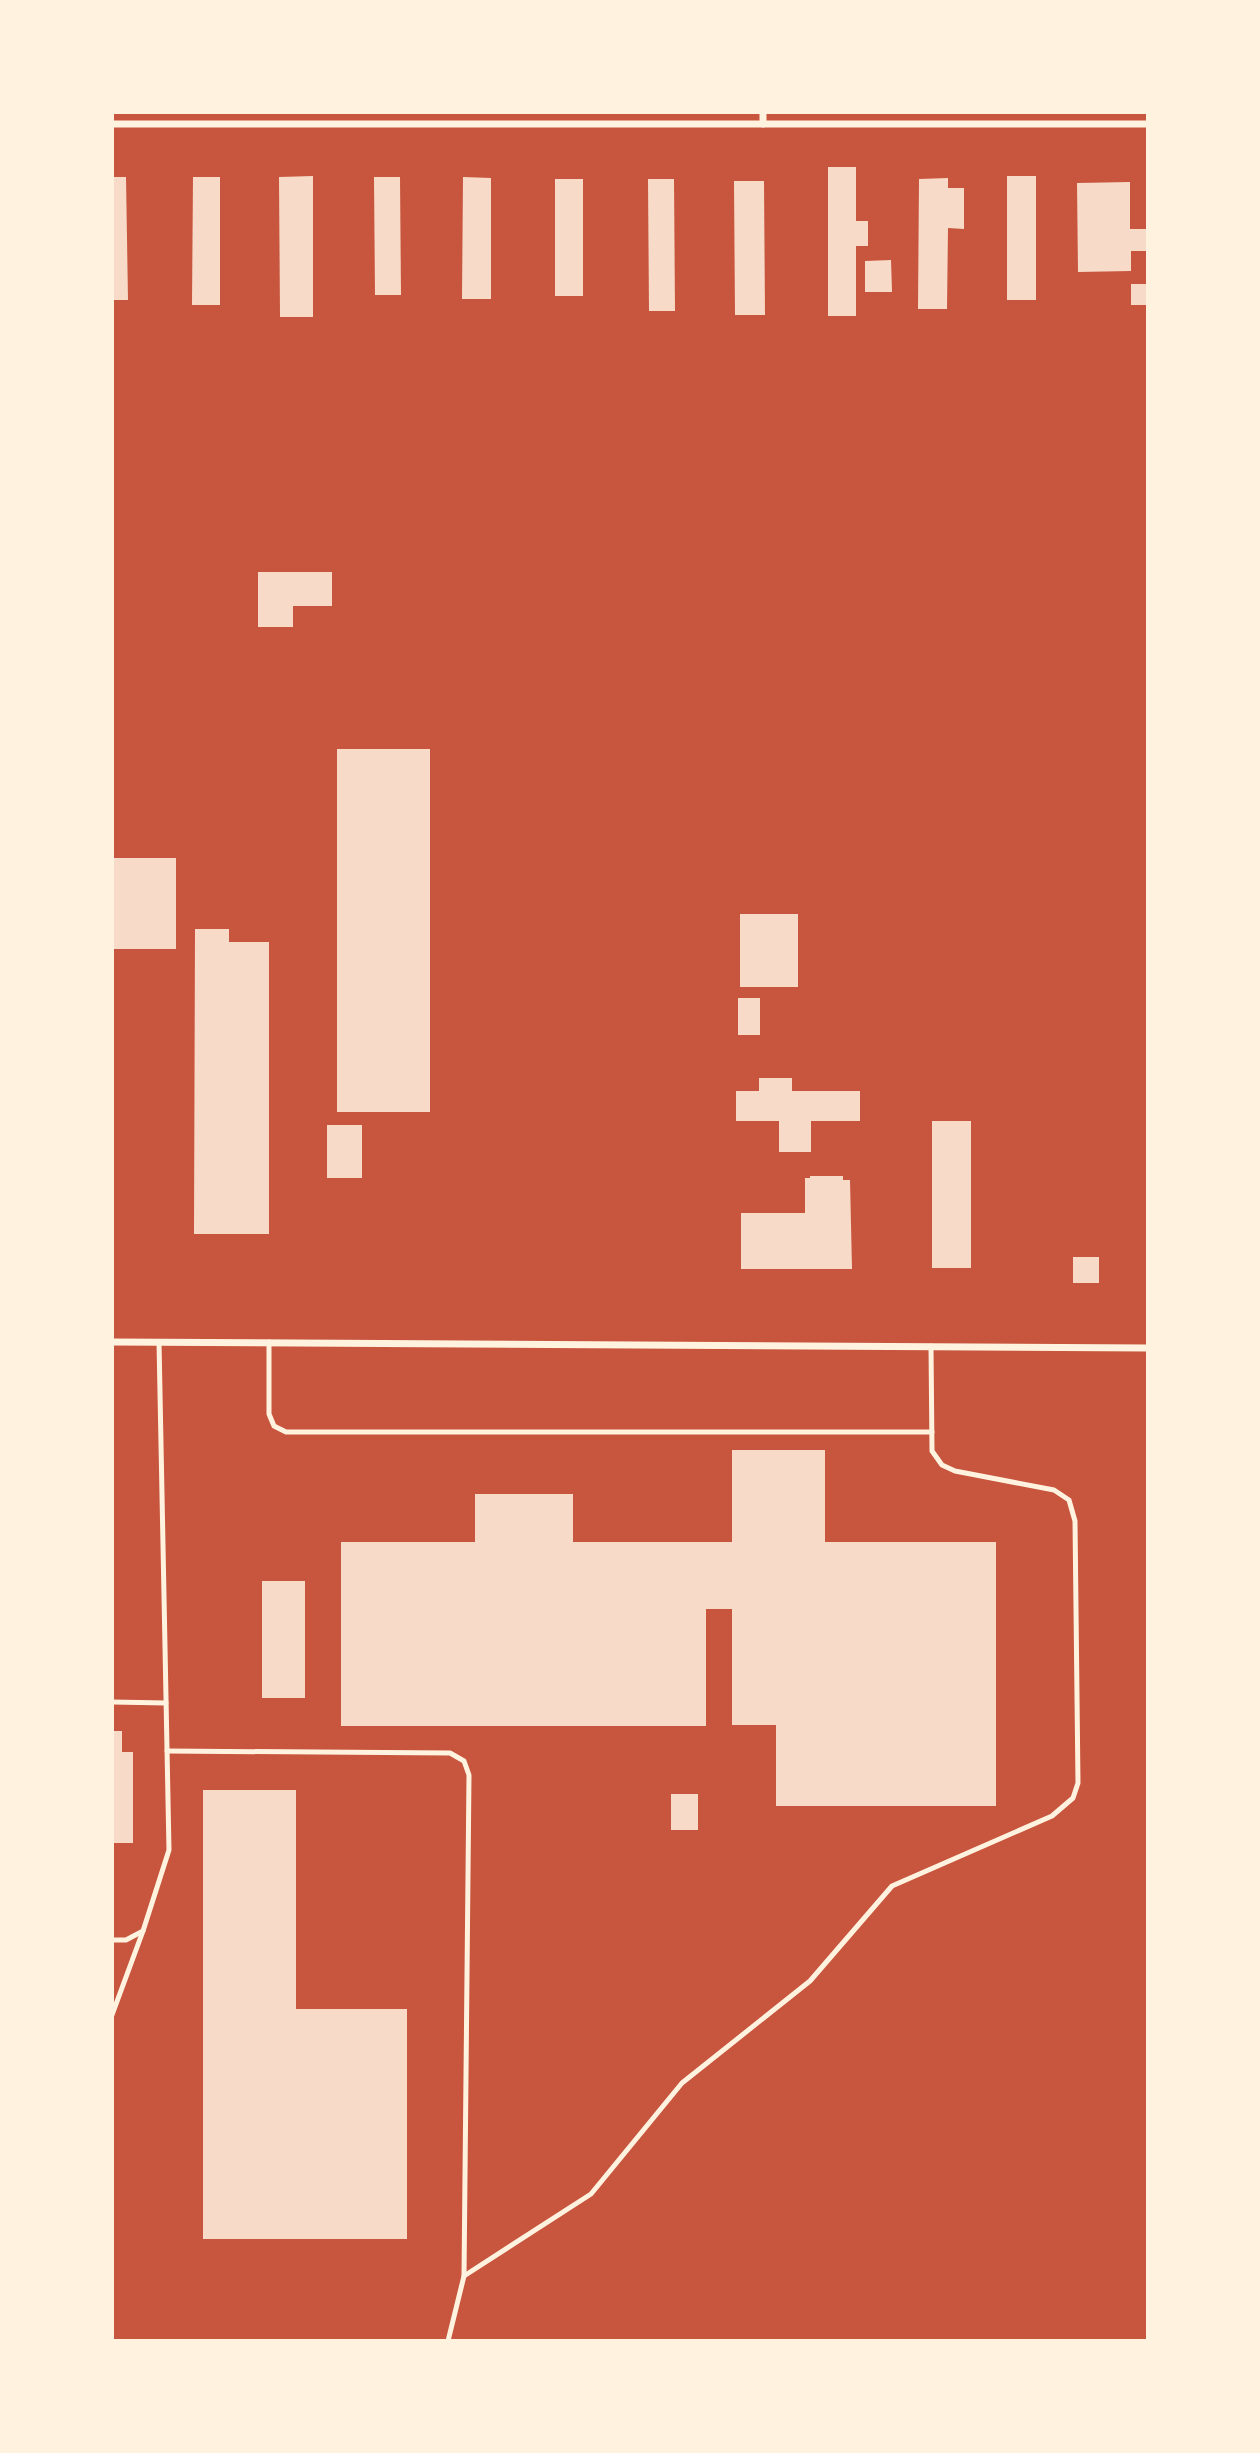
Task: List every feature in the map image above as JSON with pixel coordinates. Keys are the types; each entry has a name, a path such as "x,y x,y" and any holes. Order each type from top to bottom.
{"street":[{"path":"763,112 763,124"},
{"path":"112,124 1148,124"},
{"path":"112,1342 1148,1348"}],"lane":[{"path":"112,2015 169,1850 159,1342"},
{"path":"270,1342 270,1414 274,1426 286,1432 932,1432"},
{"path":"464,2276 591,2194 681,2083 810,1981 892,1886 1052,1816 1073,1798 1077,1783 1075,1521 1069,1500 1054,1490 955,1471 942,1465 932,1451 931,1346"},
{"path":"112,1702 166,1703"},
{"path":"167,1751 450,1754 464,1761 469,1774 464,2276 448,2341"},
{"path":"112,1940 126,1940 143,1931"}],"building":[{"path":"828,167 856,167 856,221 868,221 868,246 856,246 856,316 828,316"},
{"path":"313,176 313,317 280,317 279,177"},
{"path":"1007,176 1036,176 1036,300 1007,300"},
{"path":"112,177 126,177 128,300 112,300"},
{"path":"193,177 220,177 220,305 192,305"},
{"path":"374,177 400,177 401,295 375,295"},
{"path":"463,177 491,178 491,299 462,299"},
{"path":"948,178 948,188 964,188 964,229 948,228 947,309 918,309 919,179"},
{"path":"555,179 583,179 583,296 555,296"},
{"path":"648,179 674,179 675,311 649,311"},
{"path":"734,181 764,181 765,315 735,315"},
{"path":"1130,182 1130,229 1148,229 1148,251 1131,251 1131,271 1078,272 1077,183"},
{"path":"891,260 892,292 865,292 865,261"},
{"path":"1131,284 1148,284 1148,305 1131,305"},
{"path":"258,572 332,572 332,606 293,606 293,627 258,627"},
{"path":"337,749 430,749 430,1112 337,1112"},
{"path":"112,858 176,858 176,949 112,949"},
{"path":"740,914 798,914 798,987 740,987"},
{"path":"195,929 229,929 229,942 269,942 269,1234 194,1234"},
{"path":"738,998 760,998 760,1035 738,1035"},
{"path":"759,1078 792,1078 792,1091 860,1091 860,1121 811,1121 811,1152 779,1152 779,1121 736,1121 736,1091 759,1091"},
{"path":"932,1121 971,1121 971,1268 932,1268"},
{"path":"327,1125 362,1125 362,1178 327,1178"},
{"path":"843,1176 843,1180 850,1180 852,1269 741,1269 741,1213 805,1213 805,1178"},
{"path":"1073,1257 1099,1257 1099,1283 1073,1283"},
{"path":"732,1450 825,1450 825,1542 996,1542 996,1806 776,1806 776,1725 732,1725 732,1609 706,1609 706,1726 341,1726 341,1542 475,1542 475,1494 573,1494 573,1542 732,1542"},
{"path":"262,1581 305,1581 305,1698 262,1698"},
{"path":"112,1731 122,1731 122,1752 133,1752 133,1843 112,1843"},
{"path":"203,1790 296,1790 296,2009 407,2009 407,2239 203,2239"},
{"path":"671,1794 698,1794 698,1830 671,1830"}]}
